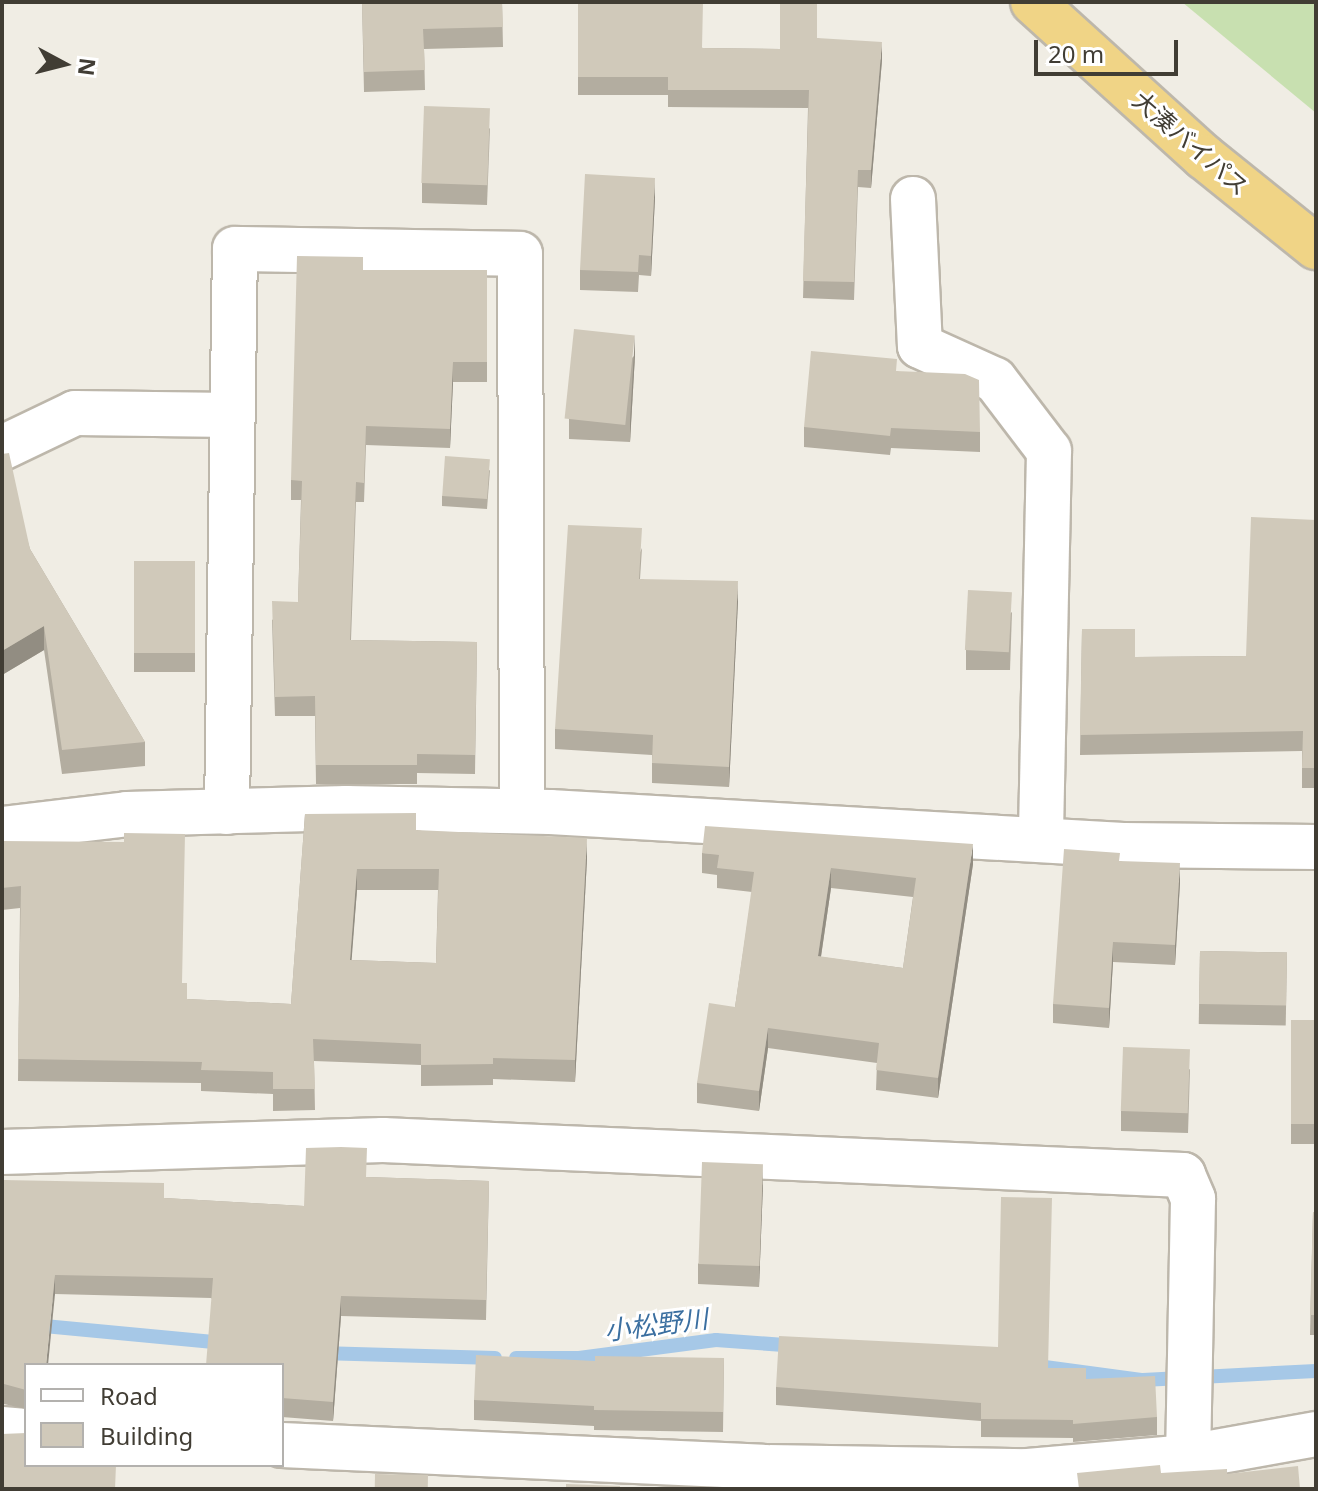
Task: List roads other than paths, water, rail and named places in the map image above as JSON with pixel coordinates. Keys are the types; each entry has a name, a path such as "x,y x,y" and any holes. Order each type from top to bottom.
{"highway":[{"name":"大湊バイパス","path":"1033,2 1204,157 1316,247"}],"street":[{"path":"913,199 920,346 995,380 1049,451 1041,840"},
{"path":"227,812 235,249 520,254 522,811"},
{"path":"2,448 75,413 233,415"},
{"path":"2,829 127,814 522,811 1041,840 1316,847"},
{"path":"2,1152 383,1140 1183,1175 1193,1199 1188,1457"},
{"path":"2,1429 24,1431"},
{"path":"284,1445 1028,1480 1188,1457 1316,1434"}],"waterway":[{"name":"小松野川","path":"2,1322 224,1343"},
{"name":"小松野川","path":"516,1358 579,1358 716,1340 798,1346"},
{"name":"小松野川","path":"320,1353 495,1358"},
{"name":"小松野川","path":"1030,1365 1143,1380 1316,1371"}]}
